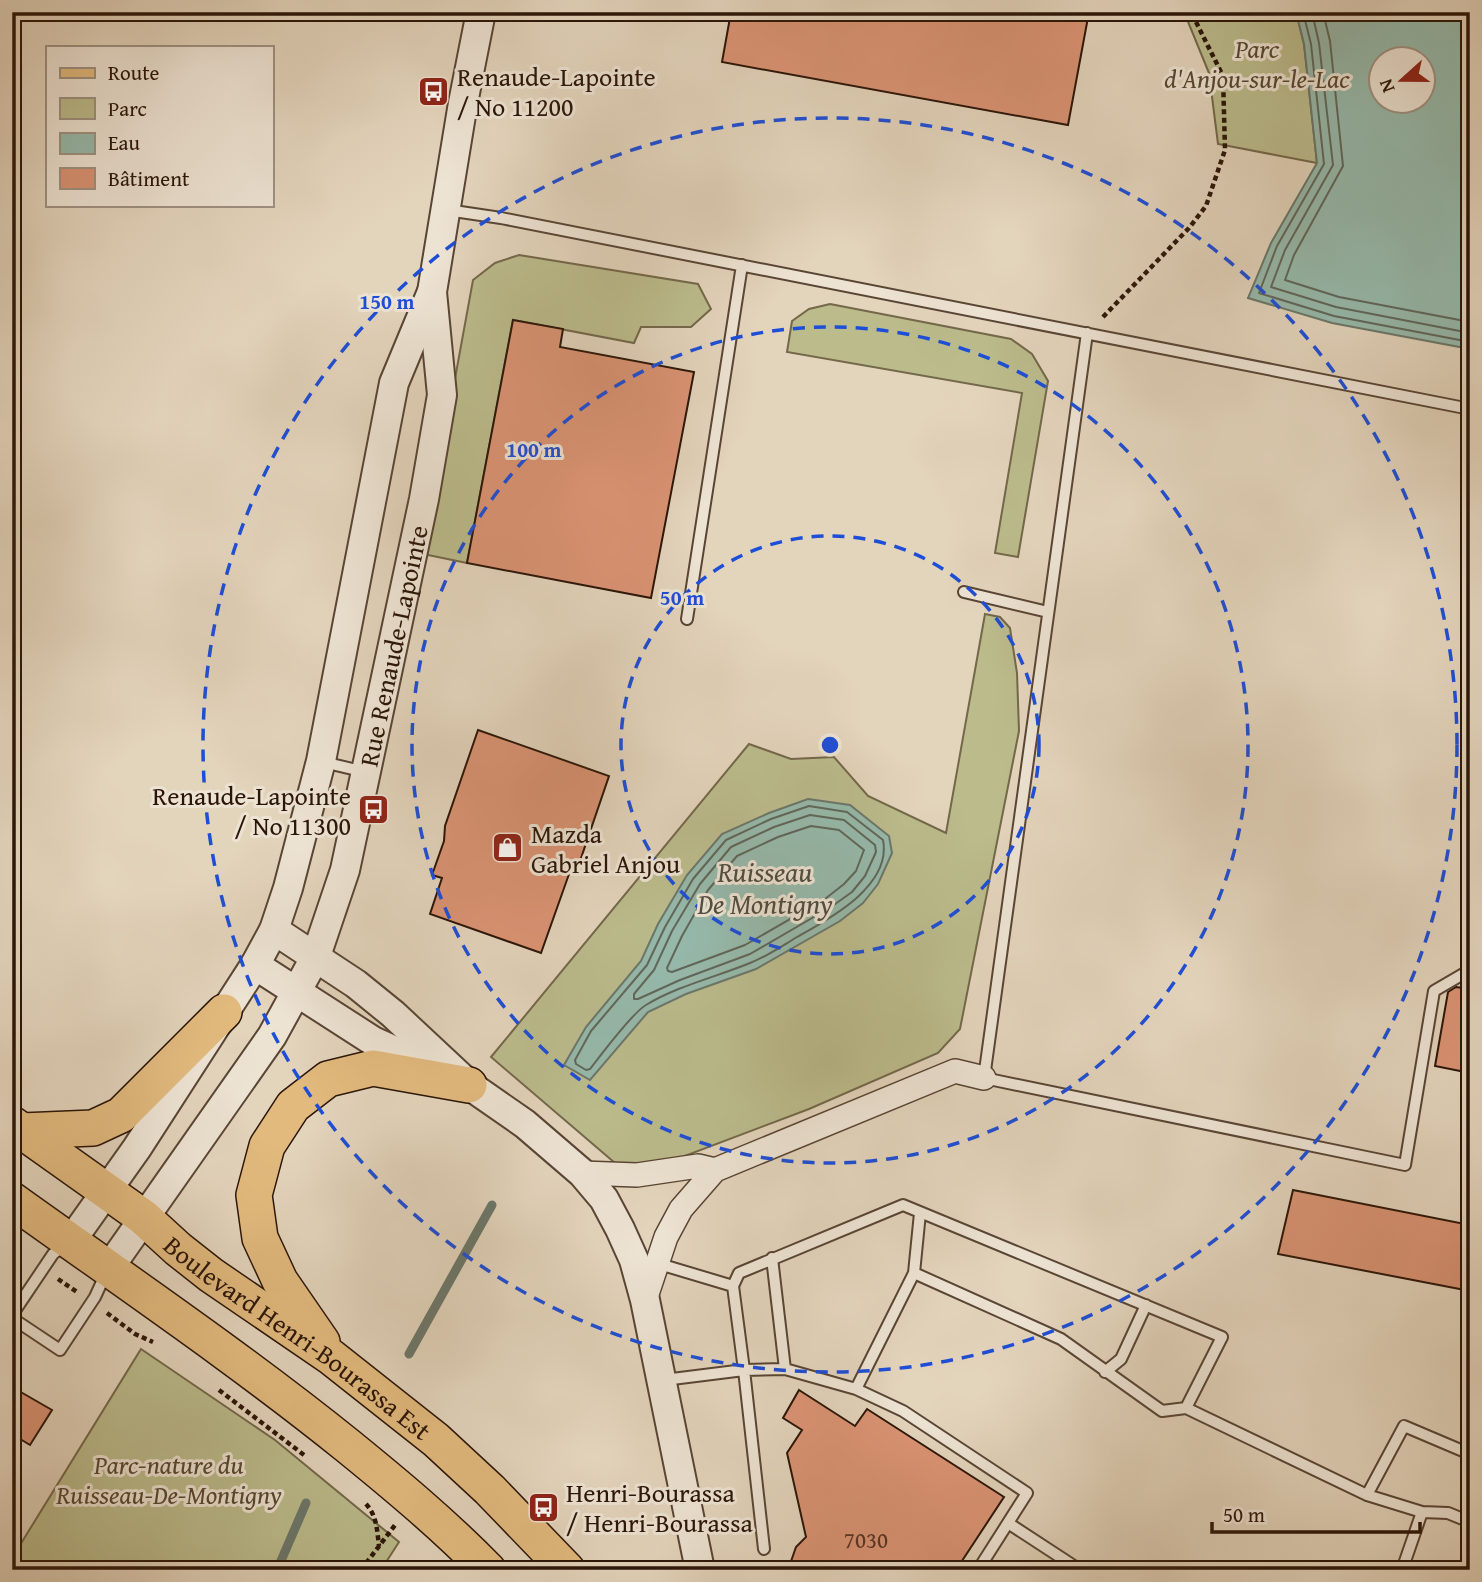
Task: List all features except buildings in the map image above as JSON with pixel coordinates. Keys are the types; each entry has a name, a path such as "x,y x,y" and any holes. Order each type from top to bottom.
{"main road":[{"path":"17,1128 93,1128 121,1115 224,1012"},
{"path":"331,1357 280,1281 260,1238 254,1195 267,1146 293,1106 328,1079 373,1068 469,1085"},
{"name":"Boulevard Henri-Bourassa Est","path":"17,1128 143,1217 211,1275 331,1357 436,1440 491,1490 567,1570"},
{"name":"Boulevard Henri-Bourassa Est","path":"12,1200 289,1399 414,1499 488,1570"}],"street":[{"name":"Rue Renaude-Lapointe","path":"108,1268 249,1069 297,993 316,956 345,870 424,499 442,395 432,292 444,210 481,12"},
{"name":"Rue Renaude-Lapointe","path":"71,1241 107,1191 255,965 274,930 321,761 394,383 432,292"},
{"path":"274,930 356,984 393,1014 469,1085 525,1124 582,1173 604,1199 634,1260 645,1300 700,1570"},
{"path":"255,965 373,1041 469,1085"},
{"path":"645,1300 666,1237 681,1209 715,1170 955,1071 984,1078"},
{"path":"582,1173 637,1175 698,1166 715,1170"}],"lane":[{"path":"444,210 501,218 1470,409"},
{"path":"687,619 742,265"},
{"path":"1087,334 984,1078 1405,1165 1434,991 1470,970"},
{"path":"964,592 1048,612"},
{"path":"321,761 367,772"},
{"path":"764,1549 733,1286 739,1273 903,1205 1222,1337 1186,1408"},
{"path":"856,1388 914,1273 920,1213"},
{"path":"71,1241 53,1254 12,1316 60,1350 95,1297 108,1268"},
{"path":"772,1258 785,1369"},
{"path":"656,1263 733,1286"},
{"path":"914,1273 1061,1339 1162,1411 1186,1408 1367,1495 1422,1512 1448,1513 1470,1522"},
{"path":"1105,1372 1121,1359 1146,1305"},
{"path":"661,1380 744,1370 785,1369 856,1388 903,1411 1027,1493 978,1570"},
{"path":"1367,1495 1404,1426 1470,1454"},
{"path":"1402,1570 1422,1512"},
{"path":"1009,1523 1060,1565 1080,1570"}],"path":[{"path":"1087,334 1189,228 1206,206 1225,150 1223,76 1191,12"},
{"path":"55,1277 78,1293"},
{"path":"106,1313 135,1334 160,1347"},
{"path":"212,1385 306,1456"},
{"path":"358,1497 373,1512 379,1546"},
{"path":"361,1570 414,1499"}],"green space":[{"name":"Parc d'Anjou-sur-le-Lac","path":"1184,12 1296,12 1304,44 1317,163 1218,144 1209,73"},
{"path":"519,255 698,284 711,309 691,327 641,327 634,343 513,320 467,563 423,554 473,280 495,263"},
{"path":"830,304 1011,339 1032,354 1048,381 1018,557 995,553 1022,393 787,352 792,321 809,309"},
{"path":"985,614 1000,617 1010,628 1017,673 1019,731 960,1029 938,1053 809,1109 661,1165 615,1163 491,1057 749,744 791,759 834,757 868,796 946,833"},
{"name":"Parc-nature du Ruisseau-De-Montigny","path":"141,1349 275,1440 399,1542 381,1570 12,1570 12,1558"}],"water":[{"path":"1296,12 1470,12 1470,349 1332,323 1248,298 1271,243 1317,163 1304,44"},
{"name":"Ruisseau De Montigny","path":"808,799 850,805 889,836 892,853 878,884 863,903 840,921 756,969 686,994 648,1012 590,1080 564,1065 586,1027 641,961 658,924 687,875 722,834"}],"waterway":[{"name":"Ruisseau De Montigny","path":"409,1354 492,1205"},
{"name":"Ruisseau De Montigny","path":"277,1570 306,1503"}],"place":[{"name":"Renaude-Lapointe / No 11200","path":"434,91"},
{"name":"Renaude-Lapointe / No 11300","path":"374,810"},
{"name":"Mazda Gabriel Anjou","path":"508,848"},
{"name":"Henri-Bourassa / Henri-Bourassa","path":"543,1507"}]}
